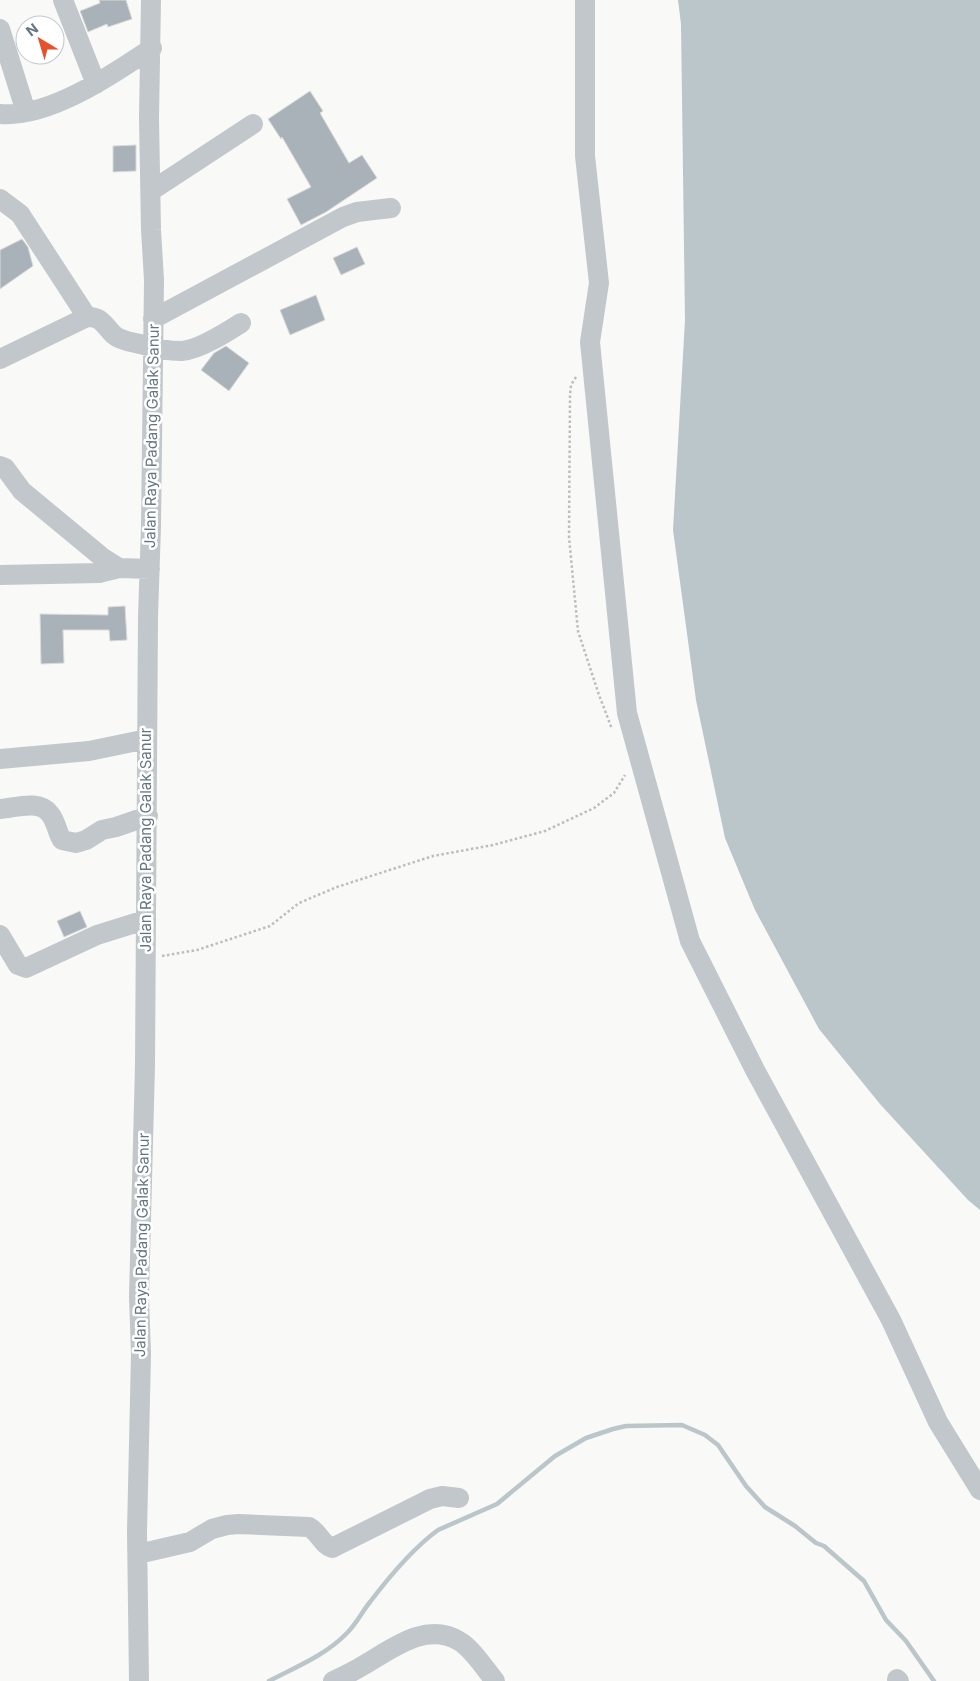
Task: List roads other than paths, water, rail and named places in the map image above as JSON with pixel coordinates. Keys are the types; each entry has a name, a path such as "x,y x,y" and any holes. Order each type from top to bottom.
{"street":[{"path":"63,0 96,84"},
{"name":"Jalan Raya Padang Galak Sanur","path":"139,1681 137,1532 141,1354 139,1297 145,1065 147,739 154,348 149,118 152,0"},
{"path":"585,0 585,156 599,283 591,349 627,713 690,941 754,1070 891,1320 938,1422 980,1490"},
{"path":"0,29 26,112"},
{"path":"0,114 11,115 26,112 63,100 96,84 152,48"},
{"path":"151,191 253,124"},
{"path":"0,198 20,214 87,317"},
{"path":"153,319 343,217 357,212 391,208"},
{"path":"0,359 87,317 100,318 113,335 119,338 154,348 184,351 221,336 241,323"},
{"path":"0,466 5,468 22,491 103,558 119,568"},
{"path":"0,575 99,573 119,568 150,569"},
{"path":"0,759 88,751 147,739"},
{"path":"0,809 42,806 51,814 62,840 76,843 86,840 102,830 148,816"},
{"path":"0,935 18,965 26,968 98,935 145,920"},
{"path":"138,1554 190,1542 212,1529 239,1524 309,1528 318,1533 327,1546 332,1548 430,1499 442,1496 459,1498"},
{"path":"333,1681 364,1666 388,1650 426,1634 451,1637 461,1642 495,1681"}],"waterway":[{"path":"269,1681 310,1660 339,1641 353,1626 393,1573 438,1530 497,1504 555,1456 586,1438 613,1429 626,1426 682,1425 705,1435 718,1445 746,1486 765,1507 795,1526 816,1543 824,1546 864,1581 886,1620 906,1641 934,1681"}]}
